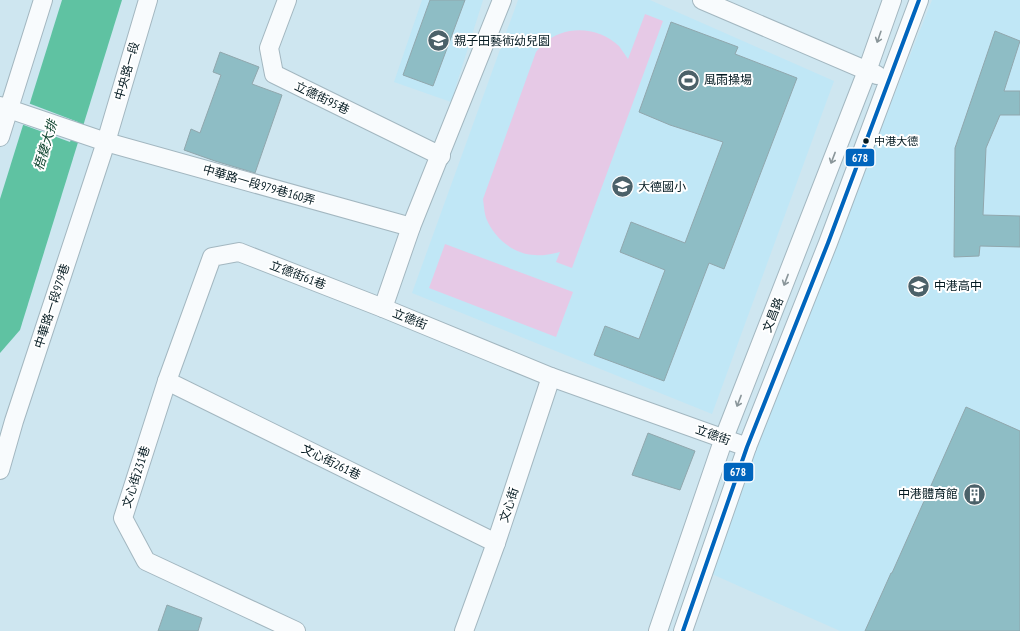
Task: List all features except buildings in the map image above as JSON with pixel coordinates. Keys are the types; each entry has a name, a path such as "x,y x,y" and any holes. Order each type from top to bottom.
{"street":[{"path":"0,137 4,108 43,0"},
{"name":"中央路一段","path":"106,142 148,0"},
{"name":"立德街95巷","path":"287,0 269,48 274,74 441,156"},
{"name":"立德街","path":"502,0 412,227 383,308 551,377 747,447"},
{"path":"702,0 889,80"},
{"name":"文昌路","path":"658,631 724,438 867,71 892,0"},
{"name":"文昌路","path":"684,631 747,447 828,243 919,0"},
{"name":"中華路一段979巷160弄","path":"4,108 106,142 412,227"},
{"name":"中華路一段979巷","path":"0,470 14,421 106,142"},
{"name":"立德街61巷","path":"212,257 239,252 383,308"},
{"name":"文心街231巷","path":"212,257 167,381 123,518 146,560 296,631"},
{"name":"文心街","path":"464,631 496,543 551,377"},
{"name":"文心街261巷","path":"167,381 496,543"}],"shaded area":[{"name":"親子田藝術幼兒園","path":"422,0 483,0 451,102 394,82"},
{"name":"大德國小","path":"518,0 650,0 834,81 712,414 412,293"},
{"name":"中港高中","path":"932,0 1020,0 1020,631 840,631 705,571"},
{"path":"645,14 663,21 572,268 556,262 560,252 535,255 519,252 505,244 494,232 485,216 483,199 536,52 543,44 553,37 562,33 582,30 602,35 611,40 619,46 628,59"},
{"path":"445,244 573,292 556,337 429,288"}],"water":[{"name":"梧棲大排","path":"62,0 122,0 20,330 0,353 0,199"}],"pier":[{"path":"28,103 78,122 70,142 21,124"}],"transit line":[{"name":"678","path":"683,631 747,447 828,243 919,0"}],"place":[{"name":"親子田藝術幼兒園","path":"439,41"},
{"name":"風雨操場","path":"688,80"},
{"name":"中港大德","path":"866,141"},
{"name":"大德國小","path":"623,187"},
{"name":"中港高中","path":"919,286"},
{"name":"中港體育館","path":"974,494"}]}
